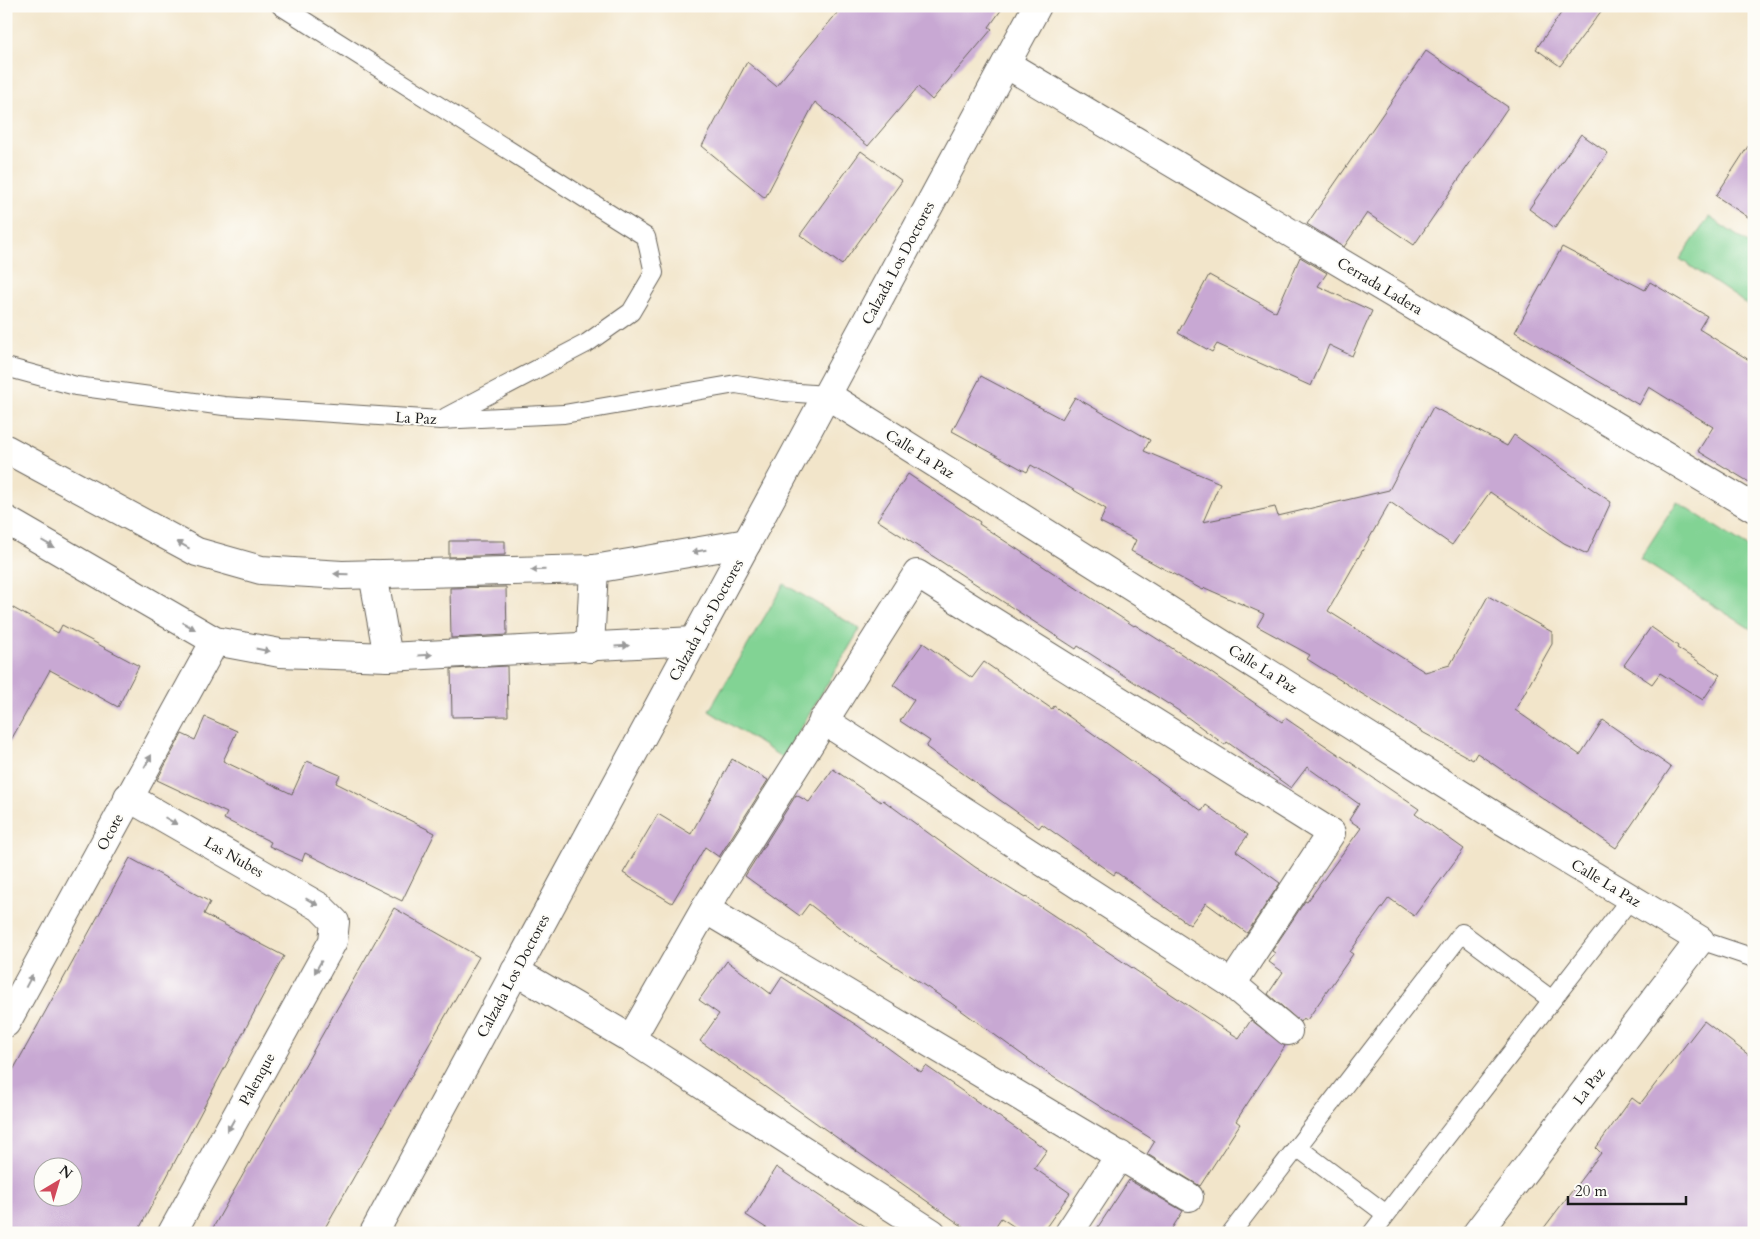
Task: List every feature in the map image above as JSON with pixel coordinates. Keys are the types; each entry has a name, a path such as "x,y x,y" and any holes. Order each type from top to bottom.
{"street":[{"name":"Calzada Los Doctores","path":"374,1233 1037,6"},
{"name":"Cerrada Ladera","path":"1006,64 1754,508"},
{"name":"Calle La Paz","path":"827,395 1503,821 1700,940"},
{"path":"9,458 197,552 261,570 342,575 594,569 747,543"},
{"path":"6,520 215,641 280,653 388,657 590,648 694,641"},
{"path":"590,648 594,569"},
{"path":"373,574 388,657"},
{"path":"631,1038 705,909 917,574 1330,833 1232,984"},
{"name":"Ocote","path":"6,1024 128,797 215,641"},
{"path":"823,720 1232,984 1288,1031"},
{"name":"Las Nubes","path":"128,797 320,907 335,922"},
{"path":"705,909 1189,1197"},
{"name":"Palenque","path":"172,1233 333,940 335,922"},
{"name":"La Paz","path":"1477,1233 1700,940"},
{"path":"516,971 631,1038 932,1233"},
{"path":"1069,1233 1120,1155"}],"lane":[{"path":"281,6 646,237 654,273 632,312 587,343 440,420"},
{"name":"La Paz","path":"6,367 76,386 224,406 440,420 564,414 736,384 784,392 827,395"},
{"path":"1372,1233 1631,898"},
{"path":"1231,1233 1462,933 1552,1000"},
{"path":"1700,940 1754,958"},
{"path":"1297,1147 1386,1214"}],"green space":[{"path":"1709,217 1754,247 1754,309 1680,259"},
{"path":"1677,502 1754,551 1754,631 1640,559"},
{"path":"784,584 860,629 783,758 709,711"}],"building":[{"path":"843,6 1004,6 989,27 992,29 932,100 918,87 868,146 815,102 765,198 702,146 747,62 776,86"},
{"path":"1566,6 1605,6 1560,66 1536,49"},
{"path":"1426,51 1508,107 1414,245 1367,213 1344,247 1307,224"},
{"path":"1581,134 1608,153 1555,228 1529,209"},
{"path":"1754,137 1754,221 1716,196"},
{"path":"861,151 902,181 842,265 800,235"},
{"path":"1562,247 1645,290 1650,282 1707,316 1699,329 1754,363 1754,485 1698,451 1713,427 1649,387 1639,405 1515,332"},
{"path":"1300,257 1327,273 1318,286 1372,311 1352,356 1329,345 1311,386 1217,344 1212,352 1178,333 1209,275 1276,312"},
{"path":"981,376 1062,419 1075,397 1150,440 1144,451 1220,483 1203,522 1275,507 1278,516 1389,490 1433,407 1507,446 1514,435 1611,502 1587,554 1564,543 1490,492 1452,545 1390,502 1328,611 1425,672 1450,665 1488,596 1552,632 1552,644 1515,710 1580,755 1603,720 1671,767 1616,848 1477,753 1473,760 1424,733 1307,659 1310,655 1257,626 1264,614 1205,588 1203,590 1131,551 1136,540 1100,522 1106,509 1031,465 1027,472 952,431"},
{"path":"908,474 980,522 979,524 1134,626 1207,670 1282,722 1285,718 1419,809 1415,814 1464,849 1414,916 1389,898 1350,952 1353,954 1307,1020 1303,1018 1300,1022 1268,994 1283,972 1269,962 1275,953 1272,951 1305,901 1307,902 1361,828 1349,820 1359,804 1307,767 1291,788 1227,742 1225,745 1179,711 1078,646 1076,649 877,520"},
{"path":"449,541 505,541 505,555 449,557"},
{"path":"506,587 507,635 451,638 450,588"},
{"path":"6,604 58,633 62,625 139,666 118,707 50,670 6,749"},
{"path":"1651,627 1678,646 1677,648 1720,675 1703,700 1660,673 1652,684 1624,665"},
{"path":"923,643 972,678 984,662 1052,709 1054,706 1202,811 1206,805 1248,835 1236,851 1280,883 1247,933 1206,903 1190,925 1116,872 1114,875 1042,824 1039,828 926,747 930,741 900,721 914,700 893,685"},
{"path":"507,666 508,716 452,717 451,669"},
{"path":"205,717 237,731 223,761 292,794 307,761 340,775 336,783 435,833 402,901 305,853 302,861 269,846 271,842 224,819 227,813 157,780 182,734 195,740"},
{"path":"732,759 768,780 719,857 705,847 672,903 623,873 658,814 691,834"},
{"path":"833,769 881,802 883,800 975,867 1026,897 1219,1026 1239,1038 1251,1020 1285,1046 1236,1121 1240,1124 1200,1186 1147,1154 1155,1141 1050,1075 951,1003 858,942 809,904 800,916 745,876 796,795 809,802"},
{"path":"130,858 210,902 204,914 284,956 137,1233 6,1233 6,1083"},
{"path":"394,908 479,957 322,1233 210,1233"},
{"path":"727,961 771,994 782,977 858,1026 921,1072 926,1066 1047,1150 1034,1168 1070,1193 1042,1233 1024,1233 1001,1218 991,1233 972,1233 700,1041 719,1014 699,1000"},
{"path":"1704,1021 1754,1059 1754,1233 1540,1233 1601,1153 1596,1148 1632,1098 1640,1104"},
{"path":"776,1167 875,1233 774,1233 746,1215"},
{"path":"1129,1180 1183,1211 1169,1233 1094,1233"}]}
